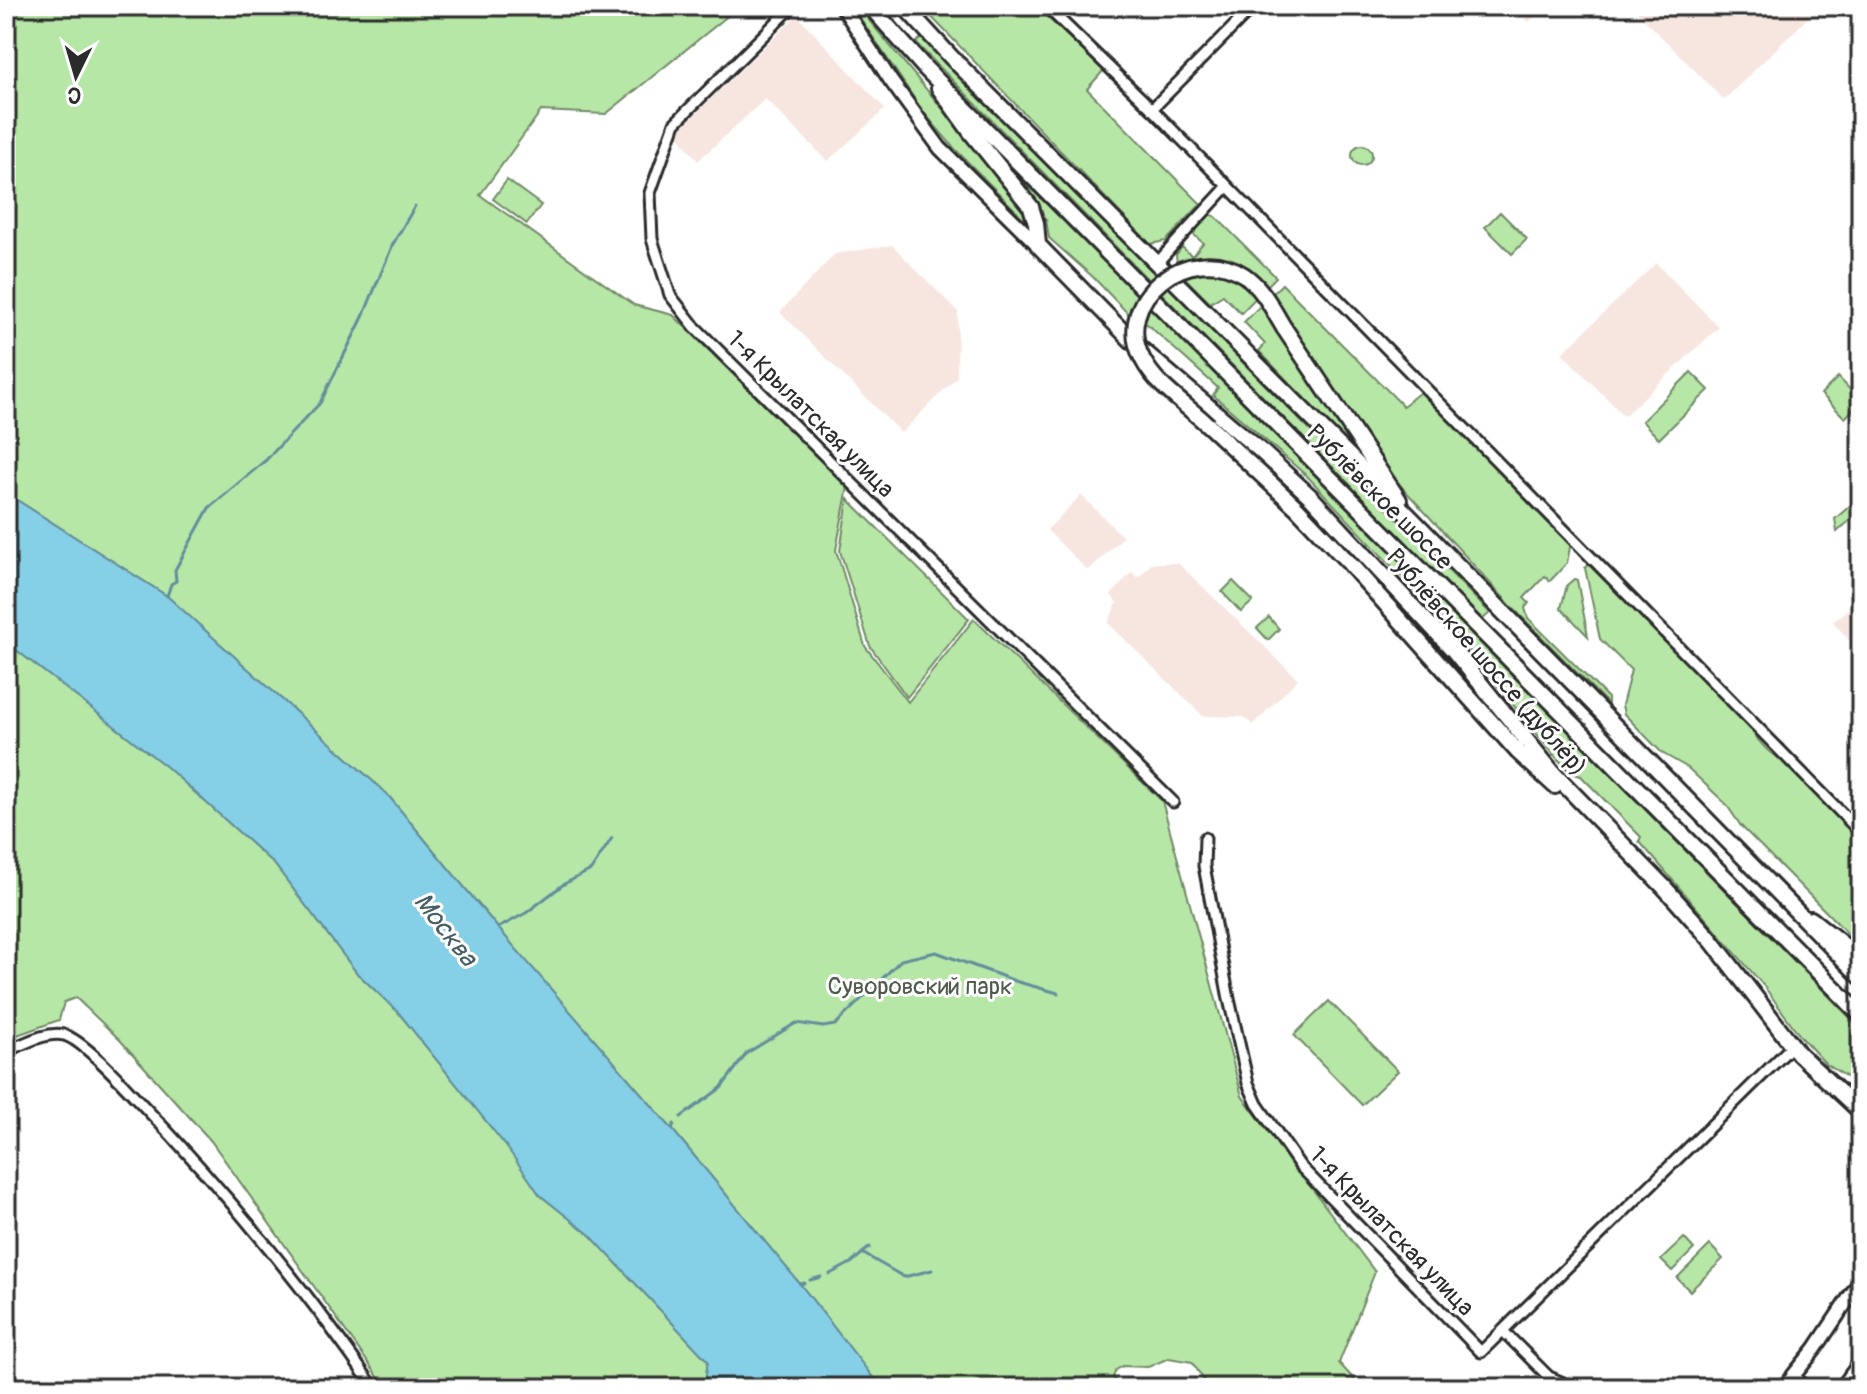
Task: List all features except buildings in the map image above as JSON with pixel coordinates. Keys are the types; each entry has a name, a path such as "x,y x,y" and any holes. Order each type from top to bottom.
{"main road":[{"name":"Рублёвское шоссе","path":"870,6 924,67 1861,1015"},
{"name":"Рублёвское шоссе","path":"904,6 1861,977"},
{"path":"924,67 1031,207 1038,245"},
{"name":"Рублёвское шоссе (дублёр)","path":"1038,245 1134,343 1311,497 1454,651 1532,749 1712,941 1792,1046 1861,1112"},
{"path":"1413,520 1264,295 1242,273 1216,264 1196,264 1164,278 1149,293 1138,314 1138,344 1142,359 1154,376 1297,508 1518,752 1547,779 1580,801"},
{"path":"1781,896 1861,959"},
{"path":"1843,1388 1861,1363"}],"street":[{"name":"1-я Крылатская улица","path":"793,6 702,94 675,123 671,132 650,193 652,239 670,295 695,327 1173,802"},
{"name":"Рублёвское шоссе (дублёр)","path":"842,6 940,148 1038,245"},
{"path":"1046,6 1152,109 1861,833"},
{"path":"1152,109 1254,6"},
{"path":"1156,264 1227,187"},
{"name":"1-я Крылатская улица","path":"1205,838 1204,866 1229,999 1248,1083 1257,1104 1300,1166 1481,1352 1503,1331"},
{"path":"6,1051 49,1034 66,1035 114,1074 196,1161 293,1278 374,1388"},
{"path":"1568,1388 1549,1377 1503,1331 1792,1046"},
{"path":"1779,1388 1815,1349 1861,1280"},
{"path":"1793,1376 1803,1388"}],"shaded area":[{"path":"1513,6 1545,6 1529,22"},
{"path":"1631,6 1820,6 1724,100"},
{"path":"797,15 885,109 828,161 765,99 698,161 676,133"},
{"path":"892,245 958,312 957,377 901,433 780,312 835,254"},
{"path":"1656,263 1719,327 1624,416 1562,353"},
{"path":"1081,495 1123,537 1088,571 1047,530"},
{"path":"1152,563 1178,563 1298,679 1253,725 1244,717 1203,716 1108,623 1117,603 1111,595 1132,572 1138,578"},
{"path":"1861,598 1861,653 1833,622"}],"green space":[{"name":"Суворовский парк","path":"6,6 740,6 606,114 541,111 480,195 634,305 673,315 848,487 836,550 865,646 908,702 974,619 1162,801 1242,1096 1375,1272 1339,1363 1362,1388 1209,1388 1192,1362 1169,1358 1148,1367 1123,1366 1116,1370 1113,1377 1121,1388 881,1388 672,1129 387,794 167,596 6,493"},
{"path":"852,6 857,6 1022,204 1030,218 1025,220 924,113"},
{"path":"921,6 1035,6 1104,70 1087,89 1201,204 1166,241 1150,244"},
{"path":"922,37 1490,613 1482,620 916,43"},
{"path":"985,143 1221,378 1861,1029 1861,1082 1826,1064 1801,1037 1763,985 1639,841 1641,837 1581,776 1571,773 1554,755 1459,638 1308,477 1213,395 1218,388 1147,324 1132,318 1093,277 1049,238 1046,219 1042,218 1035,202"},
{"path":"1362,145 1369,148 1372,155 1369,162 1362,165 1355,162 1352,155 1355,148"},
{"path":"507,180 541,205 527,224 493,199"},
{"path":"1500,212 1527,239 1512,254 1485,227"},
{"path":"1209,214 1215,216 1276,277 1241,313 1223,295 1210,303 1178,271 1176,255 1182,247 1192,256 1203,243 1193,234"},
{"path":"1282,284 1403,406 1425,388 1571,542 1567,563 1550,581 1545,576 1524,598 1529,603 1525,608 1528,618 1608,698 1608,704 1513,608 1390,474 1291,322 1279,329 1362,458 1259,351 1265,344 1244,322"},
{"path":"1691,372 1709,390 1659,439 1642,421"},
{"path":"1838,377 1861,401 1845,418 1821,394"},
{"path":"848,499 969,619 907,697 870,646 840,551"},
{"path":"1852,504 1860,511 1837,532 1835,519"},
{"path":"1589,565 1751,726 1764,746 1783,759 1861,842 1861,947 1741,826 1726,804 1688,768 1662,753 1624,714 1622,705 1631,670 1600,639 1585,568"},
{"path":"1577,580 1588,636 1561,608 1567,585"},
{"path":"1233,581 1253,601 1241,612 1222,592"},
{"path":"1269,617 1279,629 1268,640 1257,628"},
{"path":"6,642 167,767 275,865 357,973 398,1012 507,1146 540,1195 590,1235 708,1361 707,1388 386,1388 211,1141 120,1040 76,998 64,1002 59,1020 6,1039"},
{"path":"1329,1001 1398,1071 1362,1105 1294,1035"},
{"path":"1684,1238 1694,1249 1672,1271 1661,1260"},
{"path":"1710,1245 1723,1259 1690,1291 1677,1278"}],"water":[{"name":"Москва","path":"6,493 167,596 387,794 672,1129 881,1388 707,1388 708,1361 590,1235 540,1195 506,1146 398,1012 357,973 275,865 167,767 6,642"}],"waterway":[{"path":"167,596 171,584 176,581 175,570 209,508 266,460 320,403 363,317 393,244 415,206"},
{"path":"498,928 526,913 564,884 591,870 612,838"},
{"path":"681,1117 721,1088 747,1053 796,1023 823,1027 835,1025 901,960 936,952 1058,993"},
{"path":"672,1129 674,1124"},
{"path":"830,1274 851,1263 870,1247"},
{"path":"862,1253 904,1277 932,1270"},
{"path":"810,1280 821,1277"},
{"path":"800,1284 804,1283"}]}
